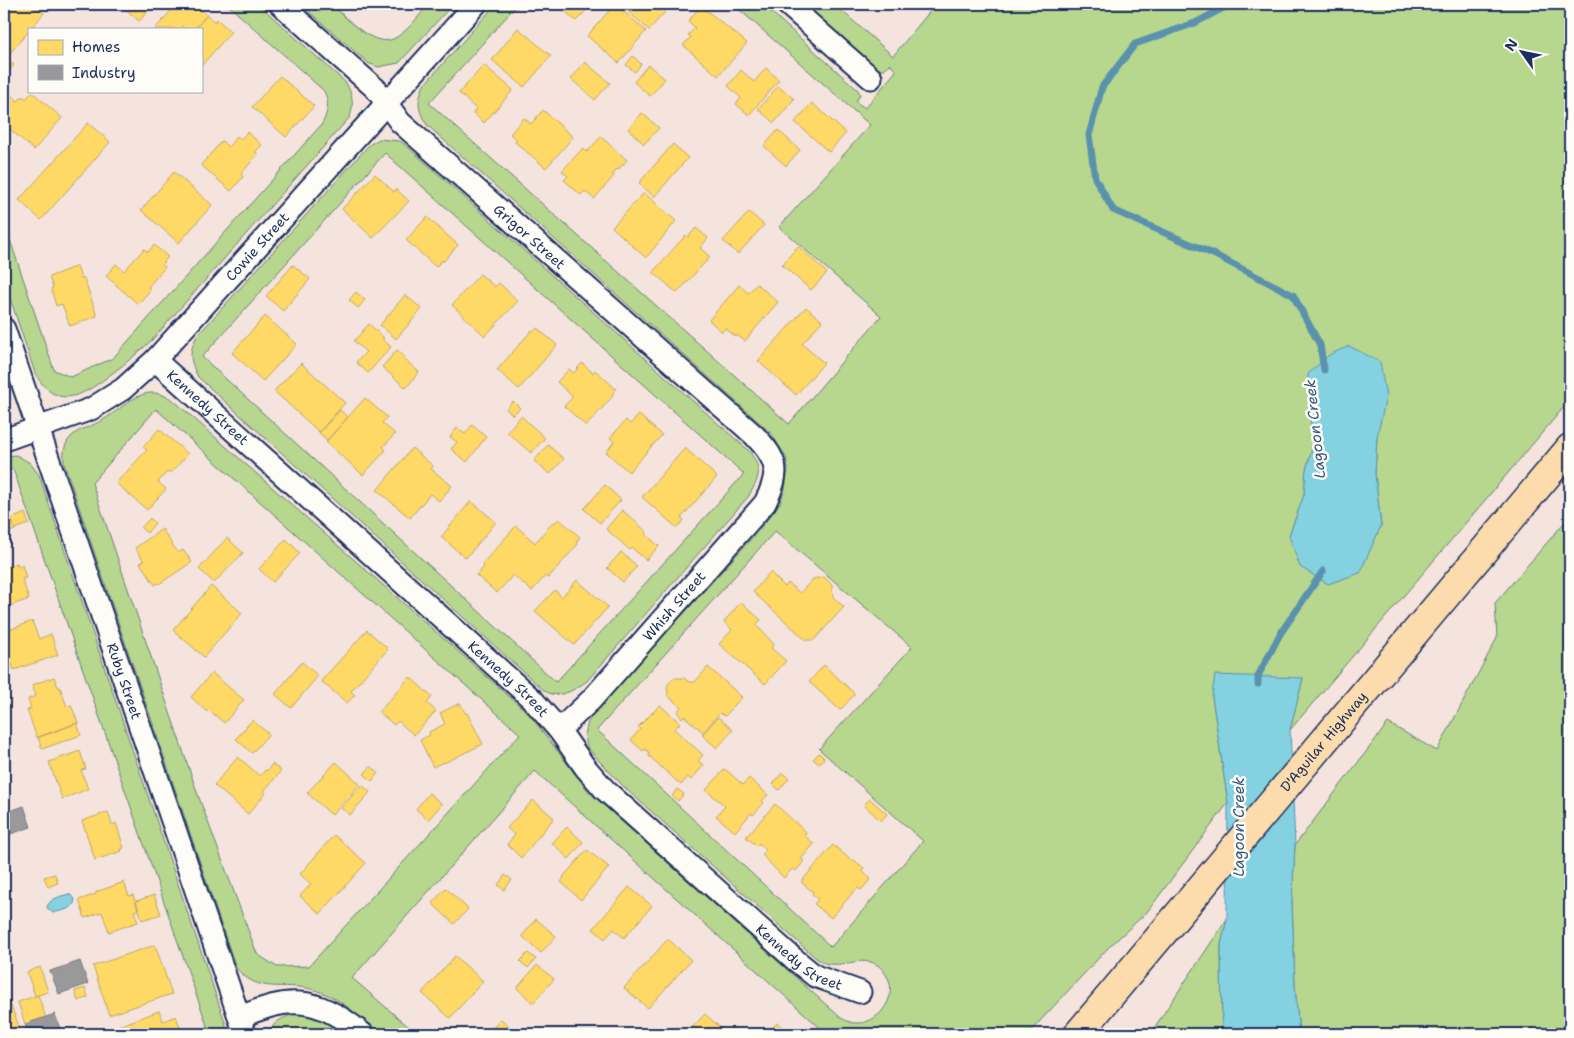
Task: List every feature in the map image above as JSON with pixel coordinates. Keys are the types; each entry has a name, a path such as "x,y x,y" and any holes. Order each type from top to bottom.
{"highway":[{"name":"D'Aguilar Highway","path":"1102,1034 1121,998 1570,448"},
{"name":"D'Aguilar Highway","path":"1078,1034 1121,998 1474,592 1570,477"},
{"path":"1056,1034 1083,1006 1121,998"}],"street":[{"name":"Grigor Street","path":"280,4 376,89 400,122 754,435 768,450 774,462 775,472"},
{"name":"Cowie Street","path":"4,440 91,409 123,389 156,360 476,4"},
{"path":"787,4 872,78"},
{"name":"Ruby Street","path":"4,328 242,1025"},
{"name":"Kennedy Street","path":"156,360 532,700 559,730 605,790 792,958 814,976 860,992"},
{"name":"Whish Street","path":"559,730 591,700 765,503 772,489 775,472"},
{"path":"242,1025 268,1007 302,1003 339,1017 363,1034"}],"green space":[{"path":"227,4 258,4 346,83 352,100 350,117 152,340 137,354 100,383 80,394 70,397 52,393 43,385 35,373 4,280 4,222 54,370 71,377 113,358 324,120 328,104 324,91"},
{"path":"300,4 331,4 359,29 376,39 385,41 403,33 429,4 453,4 399,63 378,67 368,63"},
{"path":"496,4 518,4 429,103 789,424 881,316 779,227 870,125 733,4 762,4 858,90 860,94 856,102 865,108 896,71 890,64 883,70 879,70 804,4 834,4 893,56 936,4 1570,4 1570,400 1290,730 1303,678 1212,696 1228,803 1147,912 1108,948 1028,1034 827,1034 535,771 352,978 417,1034 382,1034 370,1027 345,1005 326,994 300,987 262,985 253,982 236,968 64,463 65,446 73,435 103,420 143,394 156,393 172,399 529,714 589,792 841,1018 855,1023 871,1020 884,1009 890,994 888,978 876,964 861,961 827,964 816,958 626,789 587,747 585,735 588,722 594,713 759,530 780,503 785,489 788,469 786,457 771,433 427,125 419,105 424,85","holes":["156,409 520,734 309,966 277,967 257,954 198,795 92,483","1377,437 1375,474 1381,526 1289,536 1304,495 1306,470 1313,446","775,531 912,647 819,749 923,841 831,947 597,730"]},
{"path":"379,139 400,141 409,148 749,451 756,463 758,469 757,479 748,497 587,681 565,693 551,694 540,687 198,377 193,366 191,352 197,336 369,145","holes":["385,153 744,474 556,682 202,357"]},
{"path":"4,379 8,392 8,401 4,414"},
{"path":"16,455 30,463 39,475 229,1034 210,1034 13,469 4,472 4,456"},
{"path":"1570,516 1570,1034 1299,1034 1292,902 1295,845 1388,723 1437,751 1497,638 1495,603"},
{"path":"1227,919 1221,945 1222,1034 1150,1034"},
{"path":"294,1014 321,1019 345,1034 268,1034 272,1026 278,1021"}],"water":[{"path":"1349,346 1380,362 1386,397 1377,437 1375,474 1381,526 1360,573 1328,584 1300,567 1289,536 1304,495 1306,470 1313,446 1308,374 1329,355"},
{"path":"1215,675 1303,678 1290,730 1295,845 1292,902 1299,1034 1222,1034 1221,945 1227,919 1228,803 1212,696"},
{"path":"69,894 75,899 70,907 53,913 47,908 52,900"}],"building: Homes":[{"path":"4,4 33,4 44,13 31,28 28,28 28,32 6,58 14,65 4,77"},
{"path":"120,4 155,4 139,21"},
{"path":"177,4 199,4 203,7 201,10 207,15 196,28 184,28 182,26 180,28 156,28"},
{"path":"559,4 592,4 576,21"},
{"path":"615,4 646,31 619,63 587,36"},
{"path":"625,4 672,4 649,30 622,6"},
{"path":"701,6 747,43 718,76 683,45 691,37 688,35 695,28 688,21"},
{"path":"207,15 215,22 217,19 231,32 202,65 202,28 196,28"},
{"path":"518,28 551,56 524,87 492,60"},
{"path":"633,56 641,64 635,72 626,65"},
{"path":"585,62 610,83 595,100 571,79"},
{"path":"484,65 513,90 484,123 473,113 476,109 459,93"},
{"path":"648,65 665,79 650,96 634,82"},
{"path":"766,68 779,80 749,115 736,104 741,98 728,86 741,70 754,82"},
{"path":"280,76 314,106 286,137 252,107"},
{"path":"778,86 794,99 774,123 758,109"},
{"path":"32,92 62,118 34,150 4,124 4,102 10,94 18,101 23,96 26,99"},
{"path":"812,103 846,133 829,152 795,122"},
{"path":"543,110 573,137 546,168 515,142 517,140 510,134 524,118 531,124"},
{"path":"642,113 659,128 644,144 628,129"},
{"path":"88,123 110,142 41,220 19,200"},
{"path":"778,130 800,150 786,166 764,146"},
{"path":"247,132 262,145 255,152 258,154 241,174 243,177 231,191 201,165 222,141 228,147 237,136 241,139"},
{"path":"601,137 627,160 617,169 613,174 614,176 594,199 585,191 581,195 564,180 568,176 562,171 583,148 587,152"},
{"path":"673,144 688,158 654,197 639,183"},
{"path":"174,172 212,205 179,243 141,210"},
{"path":"375,174 394,192 396,189 409,201 373,238 342,209"},
{"path":"644,193 676,221 646,258 612,227"},
{"path":"749,212 764,225 738,254 723,241"},
{"path":"427,217 458,245 436,267 406,240"},
{"path":"696,228 708,238 700,248 710,257 677,293 653,272 686,235 688,237"},
{"path":"154,245 168,257 162,264 165,267 148,287 151,289 138,304 106,276 116,264 124,271 144,249 148,252"},
{"path":"798,246 827,273 811,290 782,265"},
{"path":"293,265 310,279 283,311 266,296"},
{"path":"77,266 81,279 84,278 97,316 70,326 62,304 56,306 49,277"},
{"path":"480,274 495,287 499,283 518,301 485,336 452,305"},
{"path":"757,284 778,302 745,341 737,335 736,337 725,328 722,332 709,320 739,285 748,293"},
{"path":"356,292 365,300 358,308 349,300"},
{"path":"405,295 422,309 396,339 380,325"},
{"path":"806,307 822,321 802,344 824,363 796,395 758,361"},
{"path":"265,316 297,344 263,381 232,353"},
{"path":"369,324 391,347 368,373 356,362 366,352 354,341"},
{"path":"537,328 557,345 519,389 497,370 532,330 534,331"},
{"path":"397,350 419,372 406,388 382,367"},
{"path":"301,363 345,403 319,432 274,391"},
{"path":"582,363 593,373 595,370 616,389 613,396 586,426 564,406 573,397 557,382 569,369 574,373"},
{"path":"365,398 387,417 382,423 395,434 383,447 386,450 363,475 326,442"},
{"path":"513,401 520,408 513,415 506,409"},
{"path":"340,410 348,417 327,440 319,433"},
{"path":"639,415 662,435 629,472 606,452 614,442 610,438 626,420 630,424"},
{"path":"521,416 545,438 531,453 507,432"},
{"path":"472,425 486,437 467,462 451,449 457,442 450,437 457,428 465,434"},
{"path":"159,429 188,454 171,473 168,471 158,482 166,489 147,510 116,483 147,450 143,447"},
{"path":"548,445 564,459 550,474 534,461"},
{"path":"412,448 433,466 431,469 452,486 439,501 430,494 410,518 377,490"},
{"path":"685,448 717,477 681,518 684,520 677,528 642,497"},
{"path":"605,485 621,500 600,523 584,509"},
{"path":"4,500 15,530 4,534"},
{"path":"471,501 496,522 466,558 441,537"},
{"path":"622,510 647,532 645,534 659,546 646,560 632,548 630,550 606,529"},
{"path":"25,513 29,524 15,529 11,519"},
{"path":"150,518 155,523 147,533 141,528"},
{"path":"559,519 580,537 576,542 578,544 548,578 545,576 532,591 513,575 497,593 476,575 484,567 482,564 516,526 535,543 553,522"},
{"path":"162,529 178,553 183,550 192,562 155,585 140,563 144,561 135,548"},
{"path":"227,538 243,553 214,583 199,569"},
{"path":"286,539 300,553 273,582 259,569"},
{"path":"621,552 637,566 623,582 607,568"},
{"path":"17,563 18,567 22,565 26,578 22,579 29,599 4,608 4,568"},
{"path":"770,572 785,587 788,583 800,593 813,579 824,577 832,585 833,597 844,607 814,640 806,640 753,592"},
{"path":"577,580 608,607 574,645 535,611 555,590 562,597"},
{"path":"211,586 242,613 204,657 173,630"},
{"path":"741,602 761,620 756,625 774,644 771,648 786,661 765,684 719,644 732,630 724,622"},
{"path":"32,621 39,639 51,634 58,655 14,670 4,640 4,632"},
{"path":"367,630 388,649 351,691 355,695 347,703 321,681"},
{"path":"302,662 318,676 291,708 275,694"},
{"path":"824,665 855,694 840,710 809,682"},
{"path":"708,667 742,697 725,716 720,713 703,732 684,716 682,718 677,712 681,707 668,696 667,686 673,678 684,678 689,682 695,682"},
{"path":"212,673 244,700 224,723 209,710 207,712 191,697"},
{"path":"54,677 58,687 60,687 67,707 71,705 78,723 37,738 27,710 31,709 28,699 36,696 32,685"},
{"path":"410,677 432,697 427,703 436,711 414,735 398,721 394,725 379,712"},
{"path":"460,703 483,744 433,767 420,740 430,735 429,732 445,724 440,713"},
{"path":"660,705 680,723 674,729 703,755 698,761 704,765 691,780 688,777 681,785 648,755 650,753 645,749 643,751 631,740 640,729 638,727"},
{"path":"718,717 733,730 717,748 702,735"},
{"path":"252,720 269,734 252,753 236,739"},
{"path":"77,723 81,735 42,749 38,737"},
{"path":"80,751 86,769 81,770 88,789 62,799 49,762"},
{"path":"819,753 824,758 819,764 813,759"},
{"path":"238,757 260,776 272,764 281,771 248,814 214,785"},
{"path":"336,762 360,784 332,815 307,793"},
{"path":"371,766 378,773 372,781 364,774"},
{"path":"725,769 743,785 749,778 768,795 762,801 764,803 753,815 751,813 735,832 716,816 725,806 706,790"},
{"path":"782,773 789,778 779,790 773,784"},
{"path":"362,785 370,792 350,815 341,808"},
{"path":"677,789 684,794 678,801 672,796"},
{"path":"429,793 442,804 428,820 416,809"},
{"path":"870,799 887,814 881,821 864,805"},
{"path":"533,800 554,818 521,858 507,844 515,835 507,828"},
{"path":"775,804 807,833 804,835 814,844 801,859 804,861 796,871 793,868 784,878 762,855 766,850 759,843 757,846 746,837"},
{"path":"108,812 112,825 116,823 124,848 121,849 122,851 95,860 82,821"},
{"path":"567,827 583,842 569,859 552,843"},
{"path":"334,835 366,863 320,914 300,896 311,884 300,874"},
{"path":"833,845 852,861 854,860 864,868 862,871 871,879 861,890 857,888 831,918 814,904 818,899 801,882"},
{"path":"587,850 609,867 581,900 561,882 563,877"},
{"path":"55,874 58,883 48,887 44,877"},
{"path":"505,875 512,880 504,890 498,885"},
{"path":"124,882 129,896 133,895 138,910 134,911 138,922 109,932 102,912 85,918 79,900"},
{"path":"629,887 652,906 624,938 614,929 605,939 593,929"},
{"path":"446,888 468,909 454,924 432,903"},
{"path":"154,895 161,914 142,920 136,901"},
{"path":"536,919 556,936 541,953 522,936"},
{"path":"668,939 691,960 648,1008 624,988"},
{"path":"155,945 172,994 109,1015 93,966"},
{"path":"528,953 536,959 528,968 520,961"},
{"path":"455,956 483,981 450,1018 422,993"},
{"path":"537,965 554,979 533,1003 517,988"},
{"path":"40,967 48,992 35,996 27,972"},
{"path":"85,988 88,997 78,1001 75,991"},
{"path":"38,995 46,1018 25,1024 18,1002"},
{"path":"9,1001 19,1026 4,1032 4,1003"},
{"path":"159,1011 163,1021 176,1016 180,1027 160,1034 110,1034 108,1030"},
{"path":"705,1014 727,1034 686,1034"},
{"path":"501,1019 518,1034 487,1034"},
{"path":"777,1023 790,1034 766,1034"},
{"path":"180,1027 183,1034 160,1034"}],"building: Industry":[{"path":"24,806 31,827 11,834 4,813"},
{"path":"80,961 88,984 59,994 50,971"},
{"path":"55,1014 62,1034 28,1034 25,1024"}],"waterway":[{"name":"Lagoon Creek","path":"1231,4 1195,23 1135,44 1102,87 1089,135 1095,178 1113,210 1213,254 1293,295 1320,345 1324,370"},
{"name":"Lagoon Creek","path":"1258,684 1258,676 1280,634 1323,571"}]}
